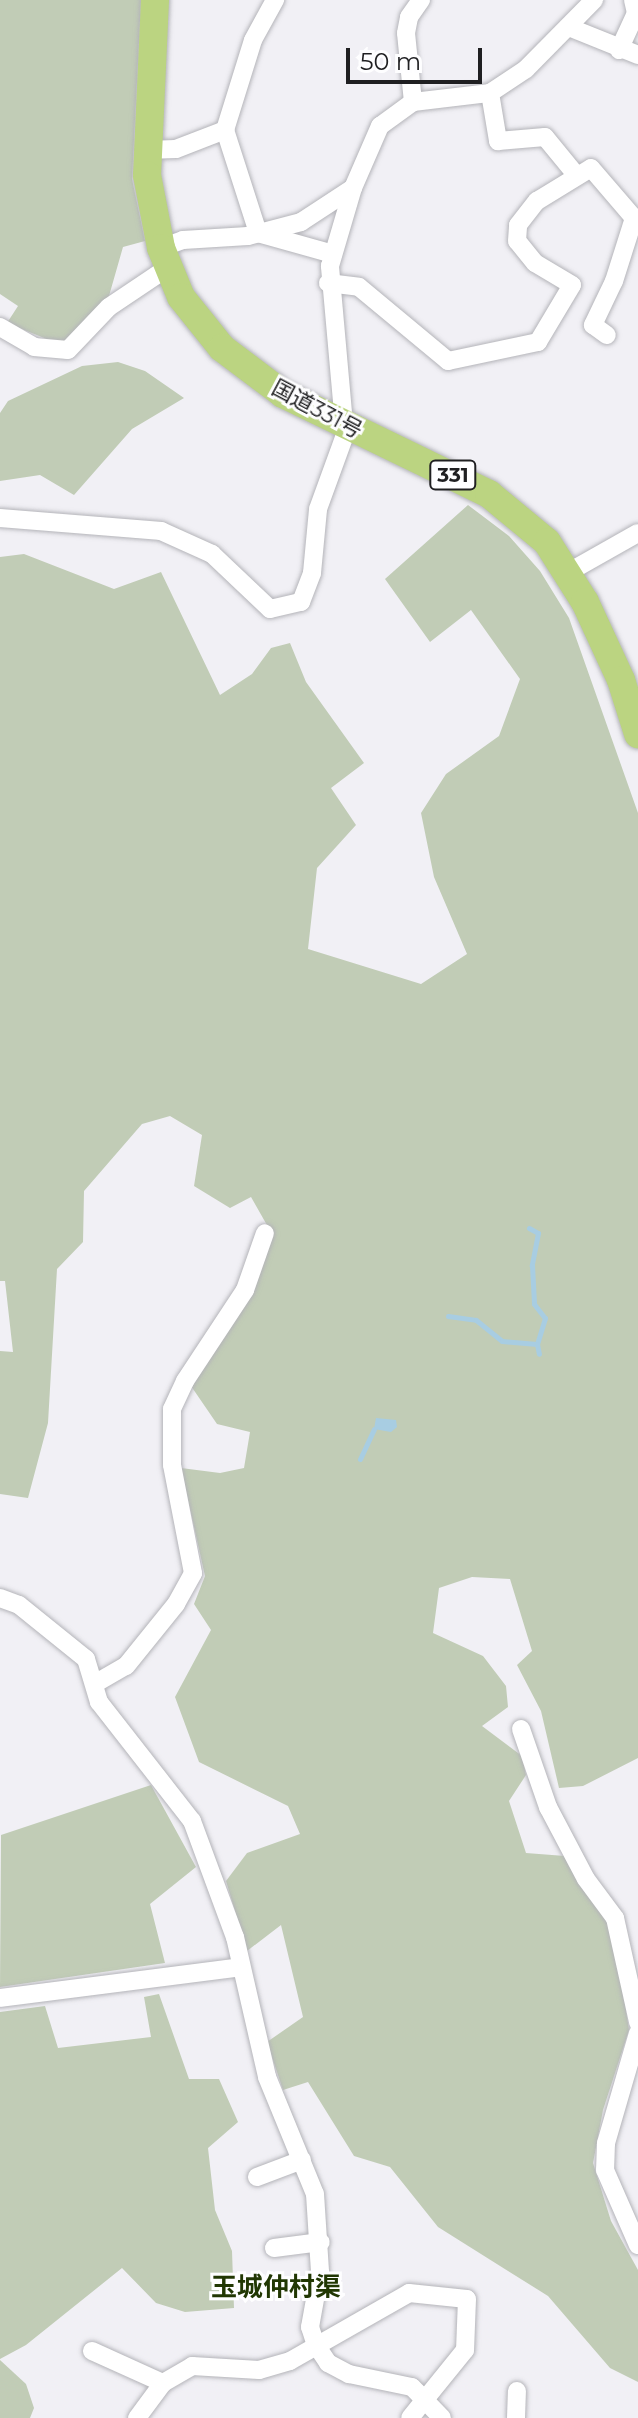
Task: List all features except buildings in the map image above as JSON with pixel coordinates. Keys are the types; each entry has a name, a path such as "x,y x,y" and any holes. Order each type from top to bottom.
{"highway":[{"name":"国道331号","path":"155,0 146,150 164,258 189,308 222,348 283,394 489,494 547,542 569,572 621,680 638,734"}],"street":[{"path":"258,233 225,130 253,40 275,0"},
{"path":"413,102 406,33 409,17 421,0"},
{"path":"619,50 636,13 633,0"},
{"path":"0,518 161,531 212,554 270,609 295,606 312,573 318,509 344,425 328,283 333,254 353,188 380,126 413,102 490,93 571,28 586,4"},
{"path":"571,28 619,50 638,55"},
{"path":"490,93 498,141 545,137 577,176"},
{"path":"146,150 176,149 225,130"},
{"path":"328,283 359,287 448,361 538,342 572,285 535,263 517,241 518,225 537,201 591,168 634,218 614,281 593,325 607,335"},
{"path":"0,327 34,347 68,350 109,307 183,240 258,233 301,222 353,188"},
{"path":"258,233 333,254"},
{"path":"569,572 638,533"},
{"path":"96,1683 126,1666 176,1604 193,1573 172,1465 172,1409 185,1381 245,1290 265,1233"},
{"path":"0,1598 19,1605 86,1659 96,1683 99,1702 192,1821 241,1967 267,2077 315,2194 321,2242 310,2327 316,2345 328,2363 349,2374 412,2387 442,2418"},
{"path":"521,1729 548,1807 586,1879 615,1918 638,2022"},
{"path":"0,1998 241,1967"},
{"path":"638,2033 606,2143 605,2170 638,2245"},
{"path":"257,2177 302,2160"},
{"path":"274,2248 321,2242"},
{"path":"137,2418 163,2383 192,2366 259,2370 316,2345 409,2293 467,2299 465,2350 423,2398 410,2418"},
{"path":"92,2351 163,2383"},
{"path":"516,2418 517,2391"}],"green space":[{"path":"0,0 141,0 132,179 145,241 123,247 109,296 77,338 59,344 7,323 18,306 0,294"},
{"path":"118,362 145,371 184,398 132,429 74,495 40,475 0,481 0,413 8,401 82,366"},
{"path":"468,505 509,536 540,571 569,618 638,813 638,1758 583,1786 559,1788 541,1711 517,1665 532,1651 510,1579 472,1577 439,1588 433,1633 483,1656 506,1686 508,1707 482,1726 522,1756 526,1775 509,1801 526,1853 565,1856 608,1922 618,1958 629,2030 603,2110 593,2163 611,2221 638,2270 638,2382 610,2368 548,2296 438,2227 390,2167 354,2156 308,2082 283,2090 267,2042 303,2017 281,1925 247,1951 226,1881 247,1853 300,1834 288,1806 199,1762 175,1697 211,1630 194,1604 205,1576 181,1468 220,1473 244,1468 250,1432 217,1424 191,1386 272,1234 251,1197 230,1208 194,1186 202,1135 170,1116 142,1124 84,1191 83,1242 57,1269 48,1423 28,1498 0,1494 0,1351 13,1352 5,1281 0,1281 0,557 24,554 114,589 161,572 220,695 252,674 271,648 290,643 306,682 364,763 331,788 356,825 317,868 308,949 421,984 467,954 434,877 421,813 446,774 499,736 520,679 471,610 430,642 385,579"},
{"path":"151,1785 196,1867 150,1904 165,1963 0,1987 1,1835"},
{"path":"159,1994 189,2079 219,2079 238,2122 208,2148 215,2210 232,2251 234,2308 185,2312 156,2303 122,2268 26,2345 0,2359 0,2012 45,2006 58,2048 151,2037 144,1997"},
{"path":"0,2360 26,2384 34,2408 30,2418 0,2418"}],"water":[{"path":"376,1418 396,1420 397,1427 391,1432 374,1429"}],"waterway":[{"path":"529,1228 538,1233 532,1265 534,1304 545,1318 537,1344"},
{"path":"448,1316 476,1320 502,1341 537,1344 539,1354"},
{"path":"360,1459 374,1429"}],"district":[{"name":"玉城仲村渠","path":"276,2288"}]}
